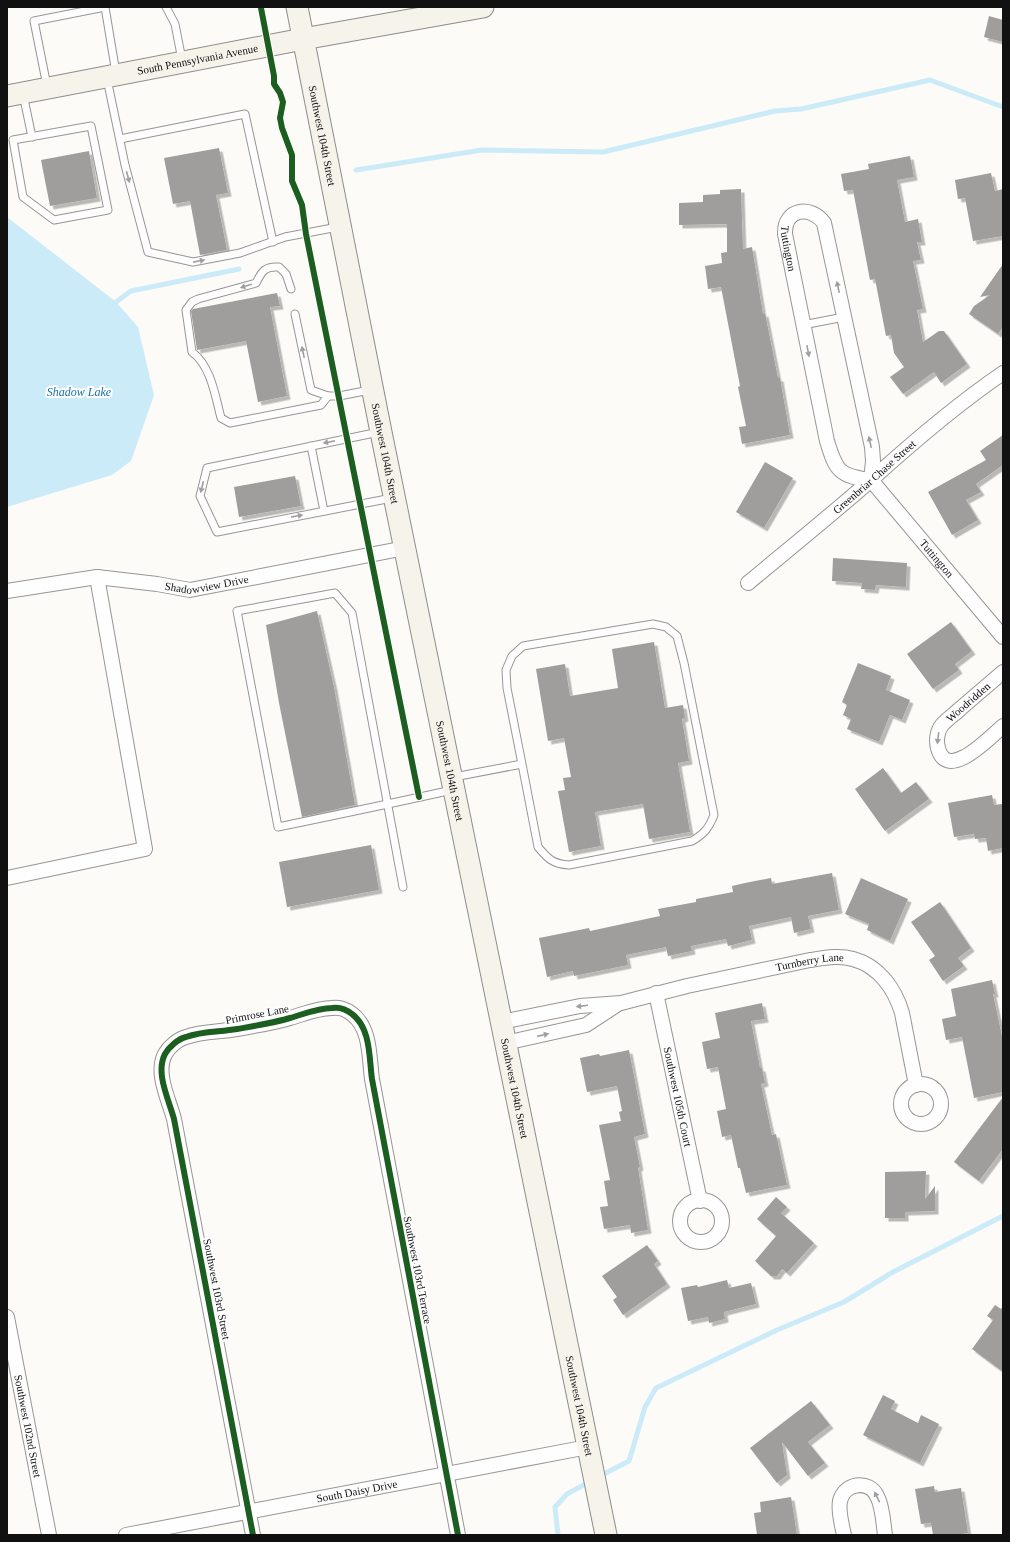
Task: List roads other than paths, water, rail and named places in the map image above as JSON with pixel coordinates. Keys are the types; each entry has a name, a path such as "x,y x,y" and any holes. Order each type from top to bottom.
{"main road":[{"name":"Southwest 104th Street","path":"297,7 372,390 453,784 504,1043 606,1535"},
{"name":"South Pennsylvania Avenue","path":"15,94 303,39 483,7"}],"street":[{"name":"Tuttington","path":"870,480 873,461 872,447 824,223 820,217 813,213 797,212 787,221 785,226 785,234 831,455 839,470 852,478 870,480 1003,637"},
{"name":"Greenbriar Chase Street","path":"748,583 913,442 1003,373"},
{"name":"Shadowview Drive","path":"7,591 97,577 158,584 190,590 405,548"},
{"path":"7,878 145,849 97,577"},
{"name":"Woodridden","path":"1003,672 942,725 936,742 939,753 947,760 954,762 968,755 1003,726"},
{"name":"Turnberry Lane","path":"501,1022 580,1006 621,1003 656,993 810,960 830,957 853,959 875,970 893,990 902,1013 916,1085"},
{"name":"Southwest 105th Court","path":"656,993 700,1200"},
{"name":"Turnberry Lane","path":"504,1043 586,1025 621,1003"},
{"name":"Primrose Lane","path":"168,1049 184,1037 196,1033 235,1029 290,1018 329,1008 340,1008 351,1013"},
{"name":"Southwest 103rd Terrace","path":"351,1013 358,1020 367,1038 372,1079 458,1535"},
{"name":"Southwest 103rd Street","path":"168,1049 162,1064 162,1073 174,1119 253,1535"},
{"name":"Southwest 102nd Street","path":"7,1317 49,1535"},
{"name":"South Daisy Drive","path":"126,1535 588,1447"},
{"path":"844,1535 840,1514 841,1498 845,1492 852,1487 865,1485 872,1489 881,1506 885,1535"}],"lane":[{"path":"47,88 34,21 105,7 120,139 125,165 148,252 193,262 240,253 285,237 340,227"},
{"path":"166,7 176,24 182,62"},
{"path":"15,94 32,137"},
{"path":"120,139 245,114 273,242"},
{"path":"91,126 108,210 54,220 24,197 13,140 32,137 91,126"},
{"path":"291,289 286,274 279,267 270,267 262,272 256,283 192,302 186,310 192,352 199,357 211,380 221,418 230,423 321,405 328,396"},
{"path":"295,314 311,390 328,396 339,396 372,390"},
{"path":"803,325 844,316"},
{"path":"381,432 207,468 200,496 217,532 394,497"},
{"path":"311,446 324,511"},
{"path":"403,888 387,804 352,613 335,593 237,611 278,827 387,804 522,764"},
{"path":"653,624 666,627 677,636 684,663 714,815 709,828 702,835 692,841 570,865 558,864 547,858 538,848 522,764 506,670 512,656 523,646 653,624"}],"water":[{"name":"Shadow Lake","path":"7,217 116,302 138,327 154,395 131,461 112,475 7,507"}],"waterway":[{"path":"356,170 482,150 603,152 775,111 801,109 930,80 1003,107"},
{"path":"110,304 116,302 131,291 239,269"},
{"path":"598,1477 629,1461 645,1407 656,1388 777,1330 844,1302 893,1272 1003,1216"},
{"path":"558,1535 555,1507 567,1494 591,1481"}]}
